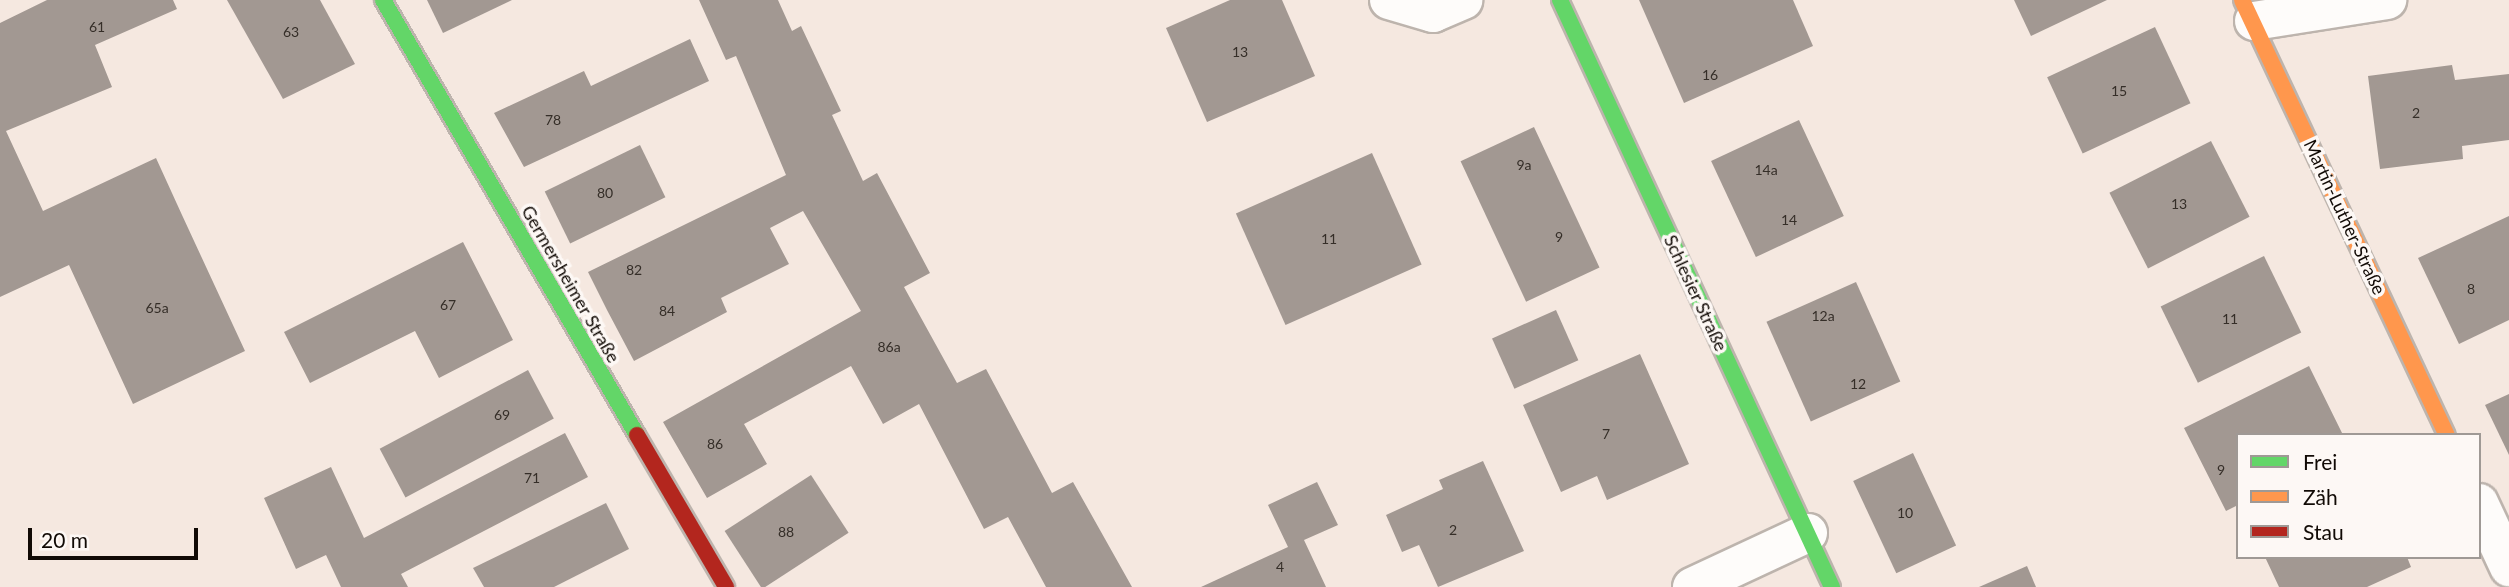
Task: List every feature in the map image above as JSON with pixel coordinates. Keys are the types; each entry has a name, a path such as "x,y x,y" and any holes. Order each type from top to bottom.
{"street":[{"name":"Germersheimer Straße","path":"383,0 726,587"},
{"path":"1389,0 1433,13 1463,0"},
{"name":"Schlesier Straße","path":"1560,0 1832,587"},
{"path":"2248,11 2387,0"},
{"name":"Martin-Luther-Straße","path":"2248,11 2446,433"},
{"path":"2481,507 2509,567"},
{"path":"1692,587 1808,533"}],"building":[{"path":"47,0 173,0 177,9 95,45 112,87 6,131 43,211 156,158 245,351 133,404 69,265 0,297 0,23"},
{"path":"227,0 320,0 355,64 283,99"},
{"path":"427,0 512,0 443,33"},
{"path":"699,0 778,0 792,31 801,26 841,111 832,115 863,181 877,173 930,273 904,287 957,383 986,369 1052,493 1073,482 1132,587 1046,587 1008,517 984,529 919,404 883,424 851,366 744,424 767,464 707,498 663,422 861,311 803,211 770,228 789,264 721,298 727,312 634,361 607,310 588,272 786,175 736,56 726,60"},
{"path":"1230,0 1282,0 1315,76 1207,122 1166,28"},
{"path":"1639,0 1793,0 1813,46 1684,103"},
{"path":"2014,0 2107,0 2031,36"},
{"path":"2155,27 2190,103 2083,153 2047,77"},
{"path":"690,39 709,81 524,167 494,113 584,71 591,86"},
{"path":"2452,65 2455,80 2509,74 2509,140 2462,146 2463,159 2380,169 2368,76"},
{"path":"1799,120 1844,216 1756,257 1711,161"},
{"path":"1534,127 1600,267 1526,302 1461,161"},
{"path":"2211,141 2250,217 2148,268 2109,193"},
{"path":"640,145 665,197 570,244 545,191"},
{"path":"1372,153 1422,264 1286,325 1236,214"},
{"path":"2509,216 2509,320 2459,344 2418,258"},
{"path":"463,242 513,340 439,378 415,331 310,383 284,332"},
{"path":"2264,256 2301,332 2198,383 2161,306"},
{"path":"1856,282 1900,382 1811,421 1766,322"},
{"path":"1556,310 1578,360 1514,389 1492,338"},
{"path":"1640,354 1689,464 1607,500 1597,476 1561,492 1523,405"},
{"path":"2309,366 2342,433 2236,433 2236,506 2226,511 2184,428"},
{"path":"528,370 554,419 405,497 380,449"},
{"path":"2509,394 2509,455 2485,405"},
{"path":"565,433 588,477 401,574 408,587 341,587 326,555 296,569 264,498 331,467 364,538"},
{"path":"1913,453 1956,545 1896,573 1853,481"},
{"path":"1483,461 1524,551 1438,587 1419,545 1402,552 1386,515 1443,489 1439,480"},
{"path":"811,475 849,533 765,587 761,587 725,531"},
{"path":"1317,482 1338,525 1304,540 1326,587 1201,587 1288,547 1268,505"},
{"path":"606,503 629,549 554,587 484,587 473,568"},
{"path":"2266,559 2408,559 2411,567 2367,587 2279,587"},
{"path":"2027,566 2036,587 1979,587"}],"traffic: fast":[{"path":"383,0 637,435"},
{"path":"1560,0 1832,587"}],"traffic: slow":[{"path":"2242,0 2446,433"}],"traffic: jam":[{"path":"637,435 726,587"}]}
